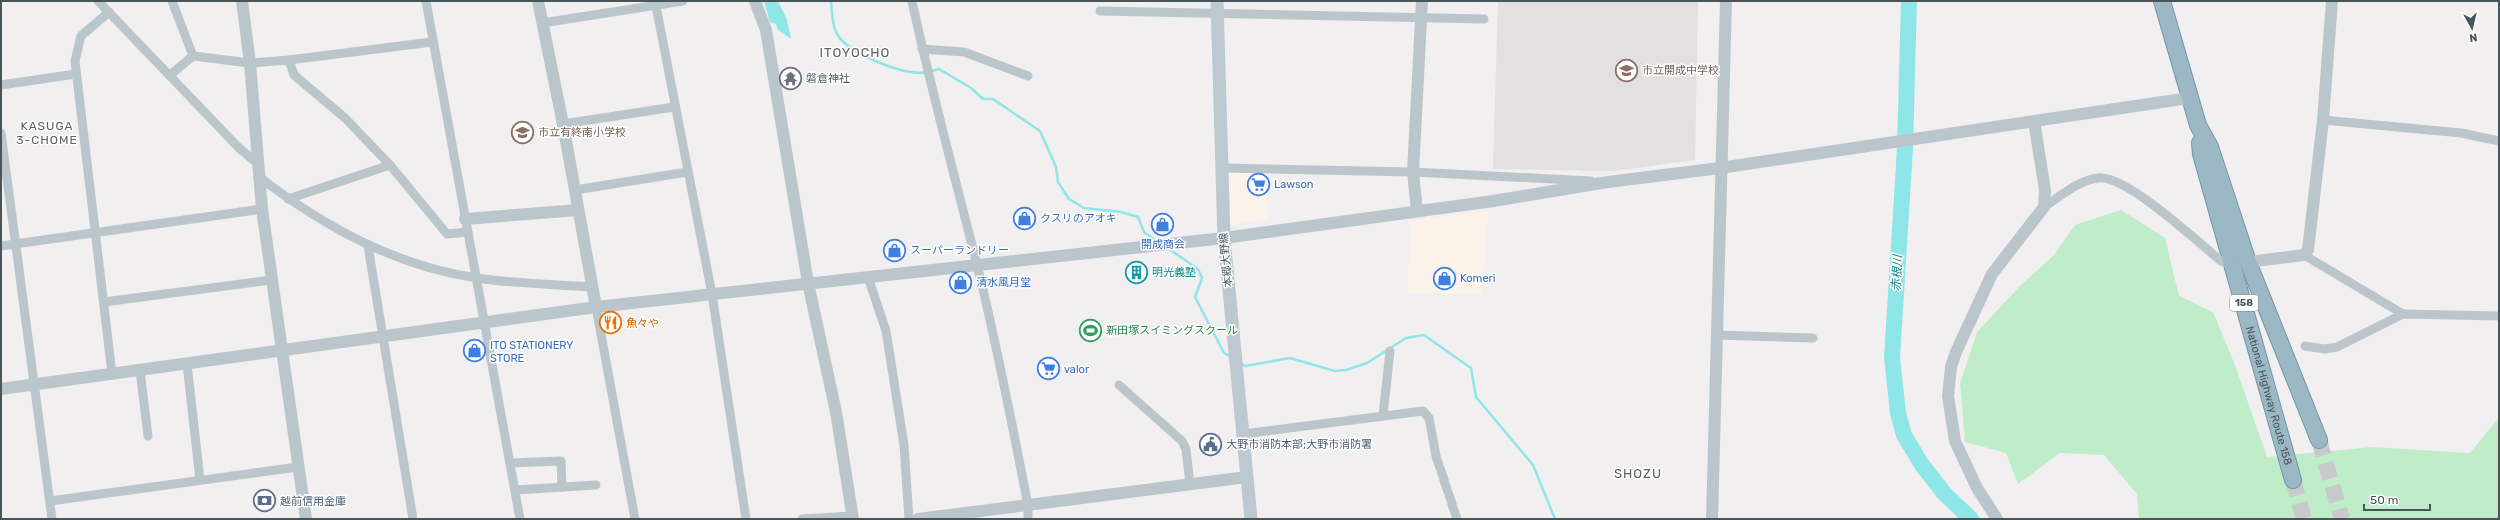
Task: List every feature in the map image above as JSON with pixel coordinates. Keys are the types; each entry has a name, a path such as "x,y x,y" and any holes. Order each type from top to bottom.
{"highway":[{"name":"National Highway Route 158","path":"2162,1 2198,125 2210,147 2248,262 2319,440"},
{"name":"National Highway Route 158","path":"2198,125 2201,154 2293,480"}],"main road":[{"name":"本郷大野線","path":"1217,7 1224,238 1251,519"}],"street":[{"path":"98,1 239,148 257,162"},
{"path":"172,1 194,56"},
{"path":"244,1 258,176 280,351 306,519"},
{"path":"426,1 432,42 520,519"},
{"path":"538,1 563,124 635,519"},
{"path":"542,23 656,3 683,1"},
{"path":"755,1 766,30 808,283 836,412 852,517 802,519"},
{"path":"912,1 922,49 977,266 1028,505 1028,519"},
{"path":"1417,211 1414,172 1422,1"},
{"path":"1712,519 1720,168 1726,1"},
{"path":"2304,255 2308,250 2323,120 2332,1"},
{"path":"656,3 674,107 712,294 746,519"},
{"path":"1100,10 1217,7 1421,18 1484,19"},
{"path":"109,12 81,36 75,61 112,374"},
{"path":"170,75 194,56 250,63 289,60 432,42"},
{"path":"922,49 964,52 1028,76"},
{"path":"289,60 294,75 344,118 390,165 447,234 468,232"},
{"path":"1,85 76,74"},
{"path":"1,389 485,324 596,307 1224,238 1608,182 1720,168 2189,98"},
{"path":"563,124 674,107"},
{"path":"2323,120 2461,133 2499,141"},
{"path":"2034,121 2045,190 2044,208"},
{"path":"1,133 52,519"},
{"path":"288,199 390,165"},
{"path":"1222,168 1414,172 1608,182"},
{"path":"575,190 687,172"},
{"path":"258,176 288,199 368,246 420,264 476,278 592,287"},
{"path":"1997,519 1977,488 1955,441 1948,396 1951,367 1992,274 2044,208 2085,182 2097,178 2112,179 2166,215 2221,261 2232,265"},
{"path":"1,246 262,209"},
{"path":"465,219 578,210"},
{"path":"368,246 381,337 412,519"},
{"path":"2248,262 2304,255 2403,314"},
{"path":"868,277 887,339 904,445 909,519"},
{"path":"104,302 271,280"},
{"path":"2304,346 2325,348 2337,347 2403,314 2499,316"},
{"path":"1716,335 1812,338"},
{"path":"1383,415 1390,350"},
{"path":"187,364 200,480"},
{"path":"140,370 148,436"},
{"path":"1119,385 1182,441 1186,449 1190,484"},
{"path":"1243,434 1422,411 1429,418 1436,456 1457,519"},
{"path":"510,463 561,461 562,488"},
{"path":"50,501 298,467"},
{"path":"918,519 1247,477"},
{"path":"515,490 596,486"}],"shaded area":[{"path":"1498,1 1698,1 1695,160 1615,171 1493,169"},
{"path":"1228,171 1268,172 1268,219 1230,225"},
{"path":"1488,210 1483,294 1407,293 1411,221"}],"green space":[{"path":"2121,210 2165,238 2179,296 2213,312 2235,365 2267,457 2372,447 2470,453 2499,417 2499,519 2139,519 2137,494 2104,455 2060,453 2018,484 2006,453 1965,442 1960,383 1977,332 2020,286 2054,255 2075,225"}],"water":[{"path":"764,1 778,1 787,20 791,39 778,30 776,24 770,22"}],"waterway":[{"path":"831,1 835,29 845,44 867,57 893,68 917,73 926,72"},
{"name":"赤根川","path":"1909,1 1905,148 1892,358 1898,413 1904,435 1922,465 1944,493 1971,519"},
{"path":"931,71 939,69 971,88 983,99 993,99 1040,131 1056,167 1058,182 1069,199 1084,208 1121,212 1138,217 1144,232 1156,241"},
{"path":"1169,249 1198,269 1202,278 1195,297 1224,353 1231,357"},
{"path":"1240,363 1246,366 1290,358 1335,371 1346,370 1367,363 1406,338 1424,335 1471,368 1476,397 1533,465 1555,519"}],"tunnel":[{"path":"2319,440 2342,519"},
{"path":"2293,480 2304,519"}],"place":[{"name":"市立開成中学校","path":"1627,70"},
{"name":"磐倉神社","path":"790,78"},
{"name":"市立有終南小学校","path":"522,132"},
{"name":"Lawson","path":"1258,184"},
{"name":"クスリのアオキ","path":"1024,218"},
{"name":"開成商会","path":"1163,224"},
{"name":"スーパーランドリー","path":"895,250"},
{"name":"明光義塾","path":"1136,272"},
{"name":"Komeri","path":"1444,278"},
{"name":"清水風月堂","path":"961,282"},
{"name":"魚々や","path":"611,323"},
{"name":"新田塚スイミングスクール","path":"1091,330"},
{"name":"ITO STATIONERY STORE","path":"474,351"},
{"name":"valor","path":"1048,369"},
{"name":"大野市消防本部;大野市消防署","path":"1211,444"},
{"name":"越前信用金庫","path":"264,501"}],"district":[{"name":"ITOYOCHO","path":"855,52"},
{"name":"KASUGA 3-CHOME","path":"47,133"},
{"name":"SHOZU","path":"1638,473"}]}
